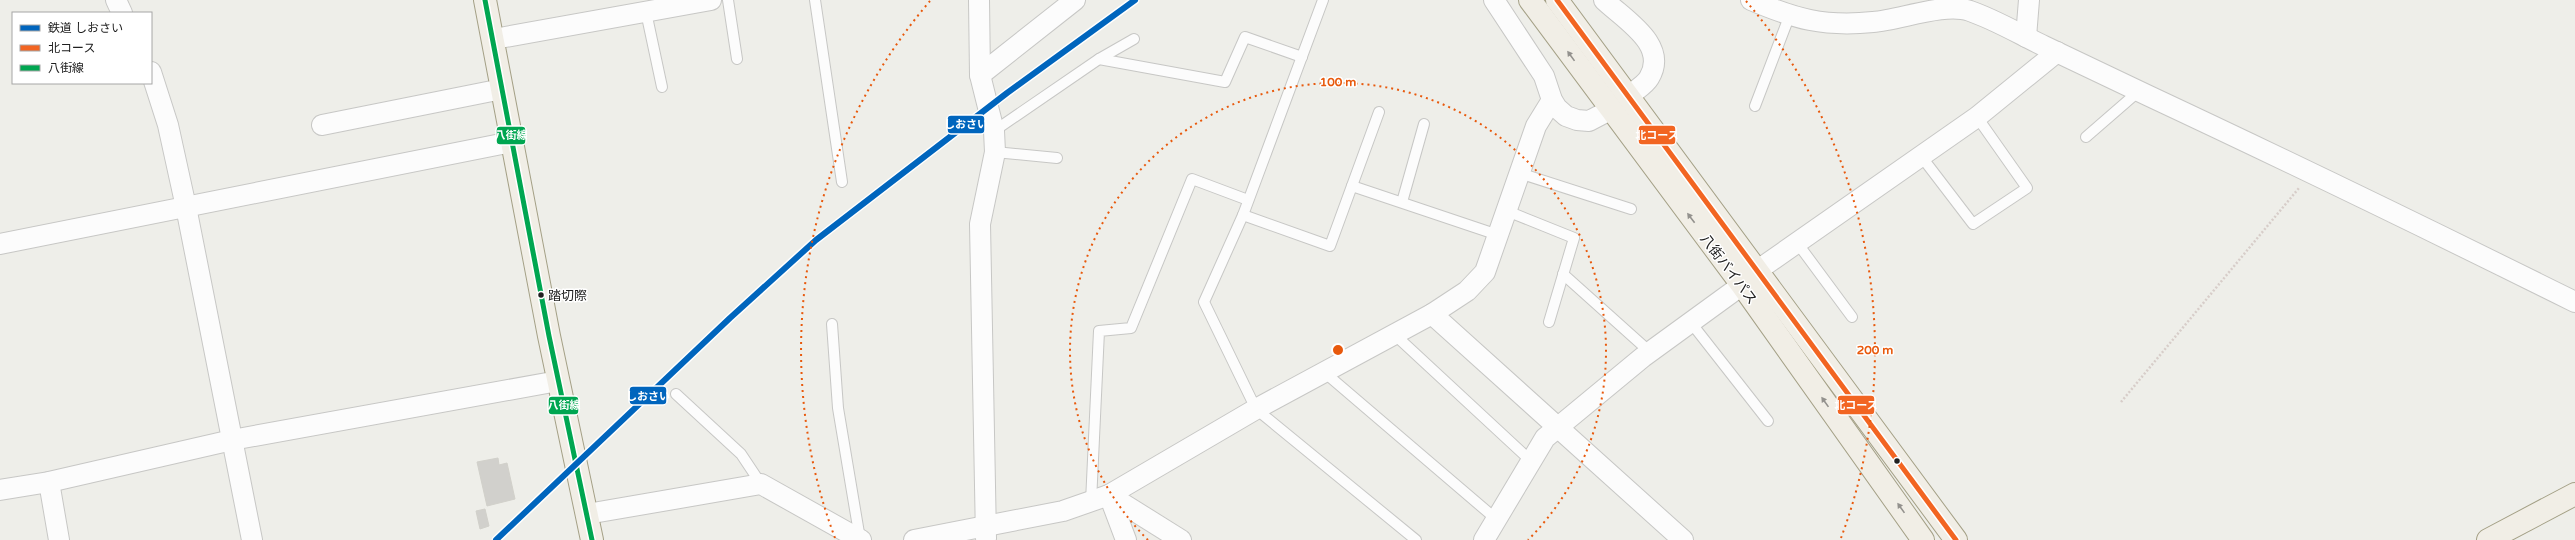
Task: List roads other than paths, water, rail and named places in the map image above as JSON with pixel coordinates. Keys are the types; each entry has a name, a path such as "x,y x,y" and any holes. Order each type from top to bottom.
{"main road":[{"path":"485,0 494,40 511,142 558,381 592,540"},
{"name":"八街バイパス","path":"1530,0 1610,110 1742,285 1923,540"},
{"name":"八街バイパス","path":"1557,0 1758,270 1956,540"},
{"path":"2488,540 2575,494"}],"street":[{"path":"116,0 122,12"},
{"path":"494,40 711,0"},
{"path":"979,0 980,75 994,131 995,152 980,224 986,533"},
{"path":"980,75 1075,0"},
{"path":"1494,0 1544,76 1552,100 1566,116 1577,120 1589,120 1610,110"},
{"path":"1604,0 1651,45 1654,55 1655,66 1648,80 1628,96"},
{"path":"1751,0 1789,17 1816,22 1843,24 1874,22 1946,5 1967,10 1992,19 2057,52 2312,172 2575,302"},
{"path":"2026,37 2028,0"},
{"path":"1758,270 1798,244 1977,117 2057,52"},
{"path":"152,75 168,125 186,207 252,540"},
{"path":"322,125 502,89"},
{"path":"914,540 986,533 1063,511 1100,498 1256,409 1432,314 1468,291 1485,272 1536,126 1552,100"},
{"path":"0,244 511,142"},
{"path":"1484,540 1545,438 1557,426 1650,352 1692,324 1742,285"},
{"path":"1432,314 1683,540"},
{"path":"0,490 49,482 232,440 558,381"},
{"path":"49,482 59,540"},
{"path":"587,514 761,484 861,540"},
{"path":"1100,498 1126,540"},
{"path":"1100,498 1181,540"}],"lane":[{"path":"728,0 737,59"},
{"path":"815,0 842,182"},
{"path":"1323,0 1248,200 1204,302 1256,409 1416,540"},
{"path":"646,12 662,87"},
{"path":"1755,106 1789,17"},
{"path":"1099,59 1225,82 1245,37 1302,57"},
{"path":"994,131 1099,59 1134,39"},
{"path":"2086,137 2139,91"},
{"path":"1242,215 1330,246 1379,112"},
{"path":"1921,156 1973,224 2027,188 1977,117"},
{"path":"1402,202 1424,124"},
{"path":"995,152 1057,158"},
{"path":"1520,173 1630,209"},
{"path":"1100,498 1099,331 1131,328 1192,179 1248,200"},
{"path":"1352,186 1498,235"},
{"path":"1507,211 1574,238 1549,322"},
{"path":"1798,244 1852,317"},
{"path":"1563,274 1650,352"},
{"path":"832,324 838,408 861,540"},
{"path":"1692,324 1768,421"},
{"path":"1394,334 1531,461"},
{"path":"1324,372 1496,519"},
{"path":"676,394 741,454 761,484"}],"rail line":[{"name":"しおさい","path":"496,540 730,318 816,240 1007,93 1135,0"}],"place":[{"name":"踏切際","path":"541,295"}]}
